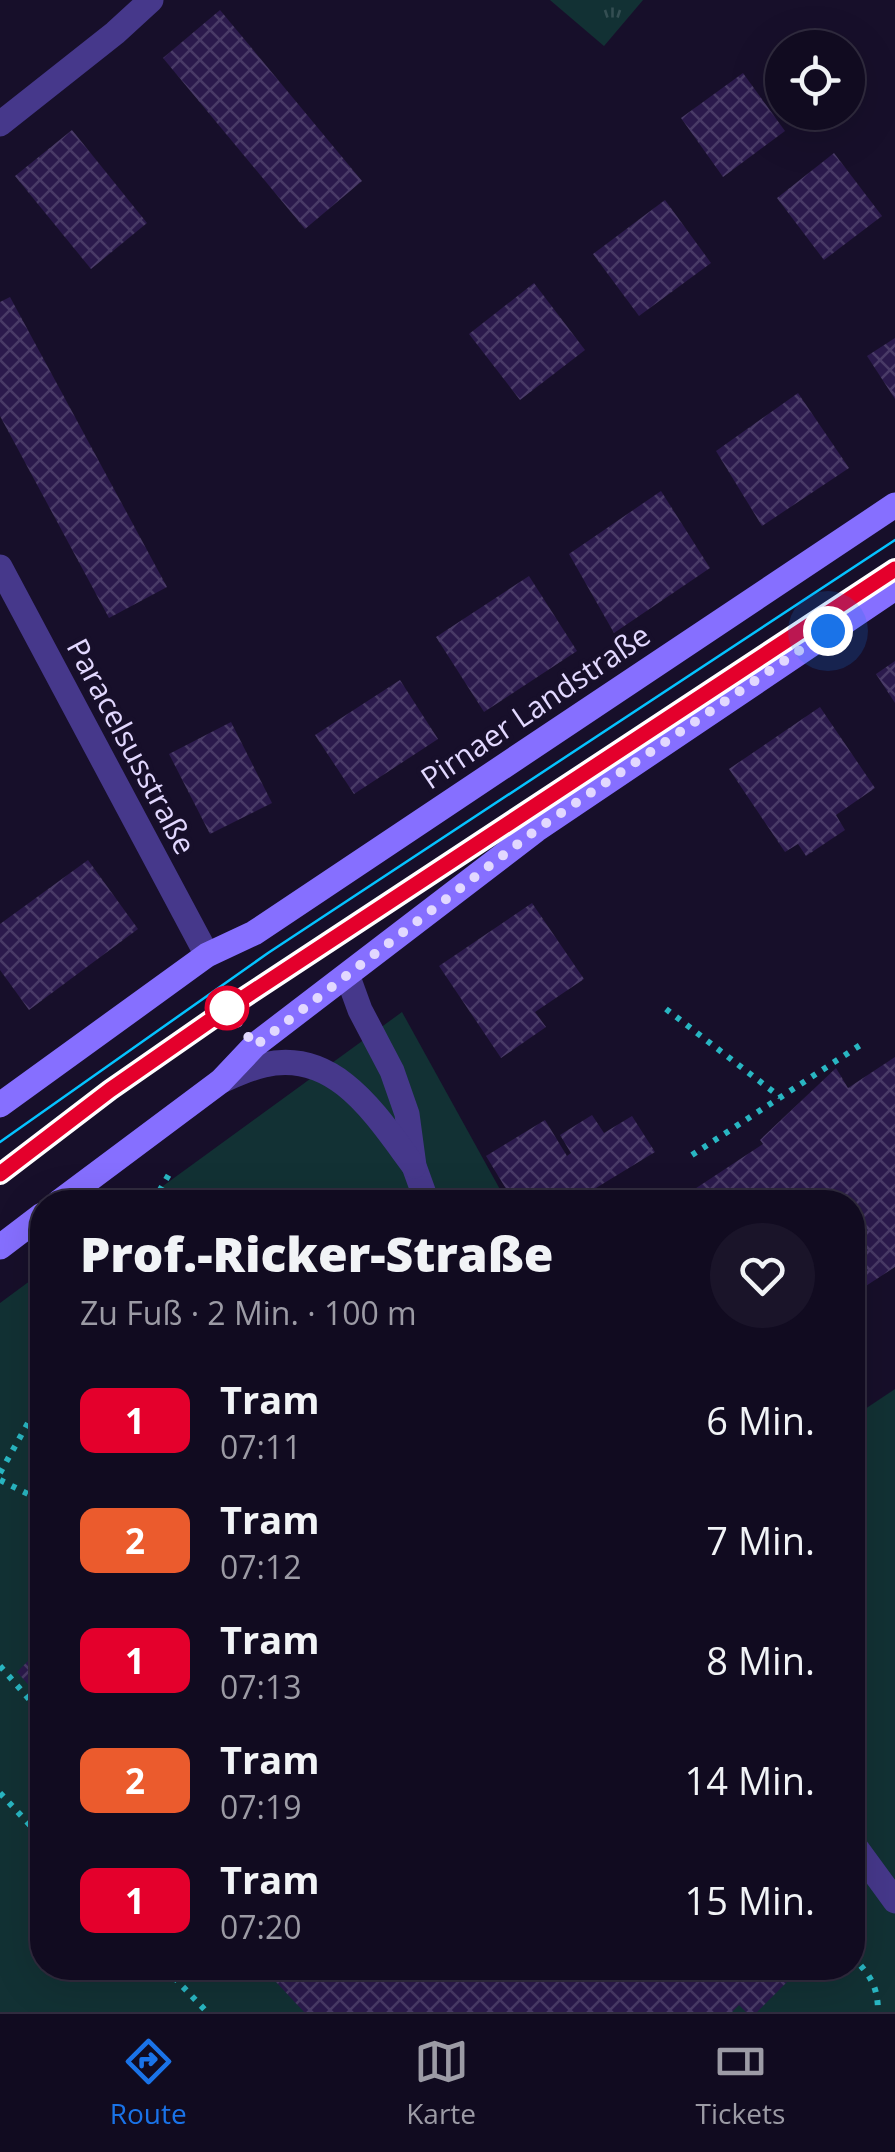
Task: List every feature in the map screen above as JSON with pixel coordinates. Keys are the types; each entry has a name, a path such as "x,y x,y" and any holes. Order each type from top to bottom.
{"street":[{"path":"0,124 115,33 150,0"},
{"name":"Pirnaer Landstraße","path":"0,1105 207,955 254,932 895,504"},
{"name":"Paracelsusstraße","path":"0,567 207,955"},
{"path":"75,1190 221,1081 255,1046 536,830 895,588"},
{"path":"348,977 360,1010 392,1071 407,1114 414,1166 423,1190"},
{"path":"221,1081 264,1064 292,1061 339,1077 374,1112 414,1166"},
{"path":"0,1247 30,1224"},
{"path":"865,1860 895,1902"}],"path":[{"path":"666,1009 780,1098"},
{"path":"692,1155 865,1042"},
{"path":"159,1190 175,1163"},
{"path":"30,1420 0,1476 30,1495"},
{"path":"0,1666 30,1700"},
{"path":"0,1793 30,1825"},
{"path":"865,1969 878,1991 878,2012"},
{"path":"176,1980 207,2012"}],"green space":[{"path":"550,0 643,0 604,46"},
{"path":"402,1012 500,1190 157,1190"},
{"path":"30,1281 30,1980 865,1980 865,1409 895,1389 895,2012 0,2012 0,1303"}],"building":[{"path":"220,10 362,181 305,229 163,58"},
{"path":"743,73 765,103 765,130 785,131 723,177 681,118"},
{"path":"72,130 147,223 91,269 15,176"},
{"path":"834,153 882,216 824,260 777,198"},
{"path":"665,200 711,263 639,316 593,254"},
{"path":"534,283 585,350 520,400 469,334"},
{"path":"10,297 167,587 109,618 0,416 0,302"},
{"path":"895,338 895,399 867,356"},
{"path":"798,393 849,468 762,526 716,451"},
{"path":"661,491 710,568 614,633 569,554"},
{"path":"529,576 577,651 484,712 436,637"},
{"path":"895,661 895,703 876,674"},
{"path":"400,680 438,739 354,794 315,735"},
{"path":"820,707 875,788 836,815 845,830 806,856 798,844 785,852 729,769"},
{"path":"231,722 272,803 210,834 169,754"},
{"path":"88,860 138,929 29,1010 0,970 0,924"},
{"path":"532,903 584,979 535,1012 546,1027 501,1058 439,966"},
{"path":"895,1057 895,1267 865,1287 865,1190 693,1190 763,1144 760,1140 836,1068 848,1088"},
{"path":"592,1115 604,1133 632,1116 655,1152 593,1190 507,1190 486,1156 545,1120 567,1156 571,1153 560,1135"},
{"path":"30,1659 30,1687 17,1672"},
{"path":"274,1980 789,1980 757,2012 746,2012 739,2005 732,2012 304,2012"}],"tram line":[{"path":"0,1142 268,953 895,540"},
{"path":"0,1174 227,1007 895,569"},
{"name":"1","path":"0,1174 110,1090 228,1008 895,569"}],"route":[{"path":"227,1008 255,1046 536,830 828,631"}]}
